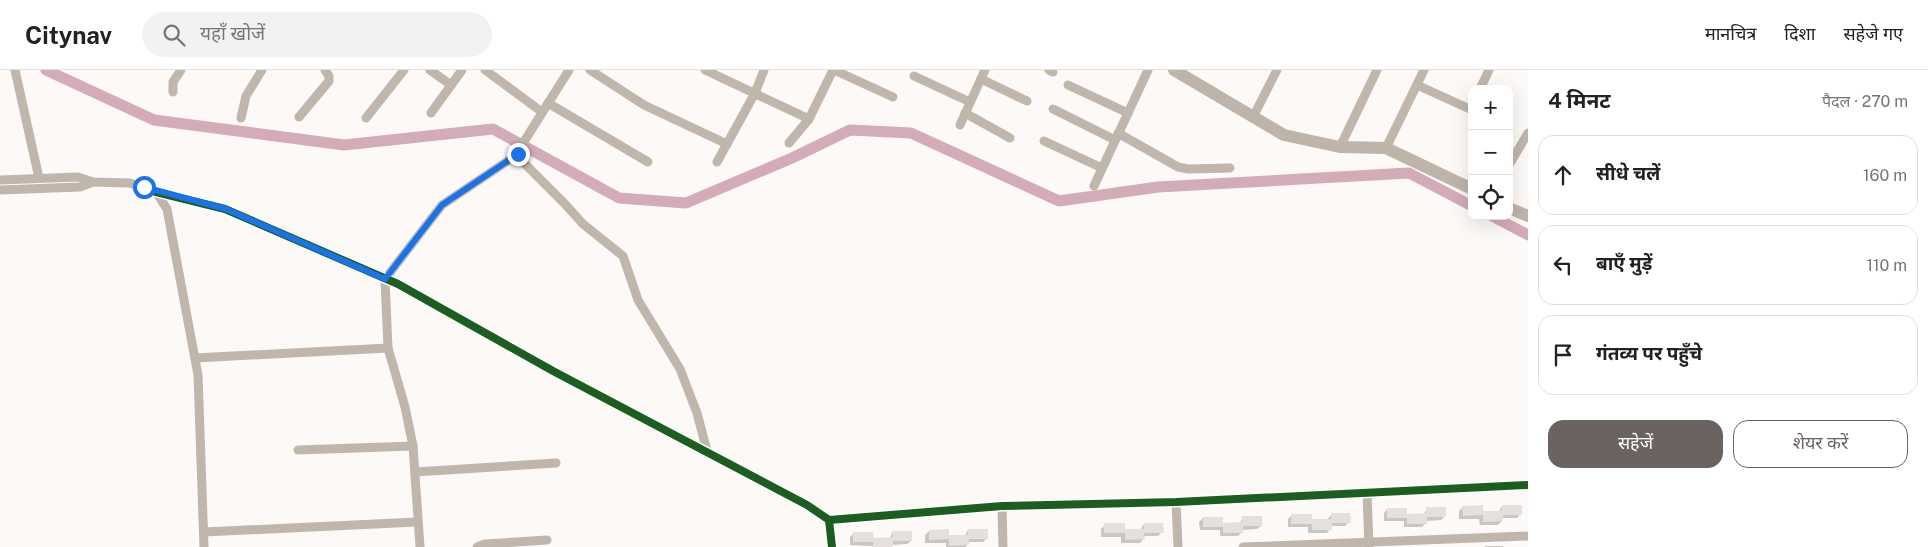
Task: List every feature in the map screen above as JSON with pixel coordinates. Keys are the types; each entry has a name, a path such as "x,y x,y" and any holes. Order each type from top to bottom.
{"street":[{"path":"15,70 40,178"},
{"path":"173,92 173,82 181,70"},
{"path":"241,118 246,96 262,70"},
{"path":"366,118 404,70"},
{"path":"430,70 451,85"},
{"path":"431,113 462,70"},
{"path":"485,70 542,112"},
{"path":"420,547 413,446 406,412 388,348 385,279 442,205 519,151 569,70"},
{"path":"590,70 644,105 727,144"},
{"path":"705,70 810,119"},
{"path":"717,162 755,93 764,70"},
{"path":"789,143 810,119 834,70 892,97"},
{"path":"1094,186 1148,70"},
{"path":"1174,70 1284,135 1340,147 1386,148 1468,187"},
{"path":"1253,117 1277,70"},
{"path":"1340,147 1377,70"},
{"path":"1386,148 1424,70"},
{"path":"1482,85 1490,70"},
{"path":"299,117 327,84 330,72"},
{"path":"960,125 983,74 1027,102"},
{"path":"914,76 970,102"},
{"path":"1068,85 1128,113"},
{"path":"1417,85 1468,107"},
{"path":"548,102 648,162"},
{"path":"1053,109 1117,137 1178,167 1188,170 1230,168"},
{"path":"965,113 1010,138"},
{"path":"1513,158 1528,133"},
{"path":"1044,142 1102,168"},
{"path":"519,151 523,164 578,219 622,256 638,300 680,369 697,413 707,451"},
{"path":"0,180 78,177 93,182 130,183 156,192 226,209 385,279 807,505 829,520 1002,506 1176,502 1528,485"},
{"path":"0,190 80,187 93,182"},
{"path":"156,192 167,209 198,376 204,547"},
{"path":"1513,210 1528,216"},
{"path":"195,358 388,348"},
{"path":"298,450 413,446"},
{"path":"414,472 556,463"},
{"path":"1367,493 1369,545"},
{"path":"1176,502 1178,547"},
{"path":"1002,506 1003,547"},
{"path":"829,520 832,547"},
{"path":"204,532 417,522"},
{"path":"1243,547 1369,545 1528,536"},
{"path":"477,547 485,544 547,540"}],"building":[{"path":"1483,505 1483,511 1502,511 1502,505 1522,505 1522,515 1503,515 1503,521 1483,522 1483,515 1463,516 1462,506"},
{"path":"1426,507 1446,507 1446,517 1427,517 1427,524 1407,524 1407,518 1387,518 1387,508 1407,508 1407,514 1426,513"},
{"path":"1331,513 1350,513 1351,523 1332,523 1332,530 1312,530 1312,524 1291,524 1291,514 1312,514 1312,519 1331,519"},
{"path":"1242,516 1262,516 1262,526 1243,526 1243,533 1223,533 1223,527 1203,527 1203,517 1223,517 1223,523 1242,522"},
{"path":"1104,523 1125,523 1125,529 1144,529 1144,523 1163,523 1164,533 1144,533 1145,539 1125,540 1125,533 1104,533"},
{"path":"949,529 949,535 968,535 968,529 988,529 988,539 969,539 969,545 949,546 949,539 929,540 929,530"},
{"path":"892,531 912,531 912,541 893,541 893,547 873,547 873,542 853,542 853,532 873,532 874,538 893,537"}],"waterway":[{"path":"46,70 154,120 344,145 493,129 619,198 686,203 792,158 850,130 911,133 1059,201 1158,187 1409,173 1468,204"},
{"path":"1500,220 1528,235"}],"cycle path":[{"path":"156,192 225,209 398,284 553,371 807,505 829,520 832,547"},
{"path":"829,520 1002,506 1176,502 1528,485"}],"route":[{"path":"144,187 156,192 226,209 385,279 442,205 518,154"}]}
